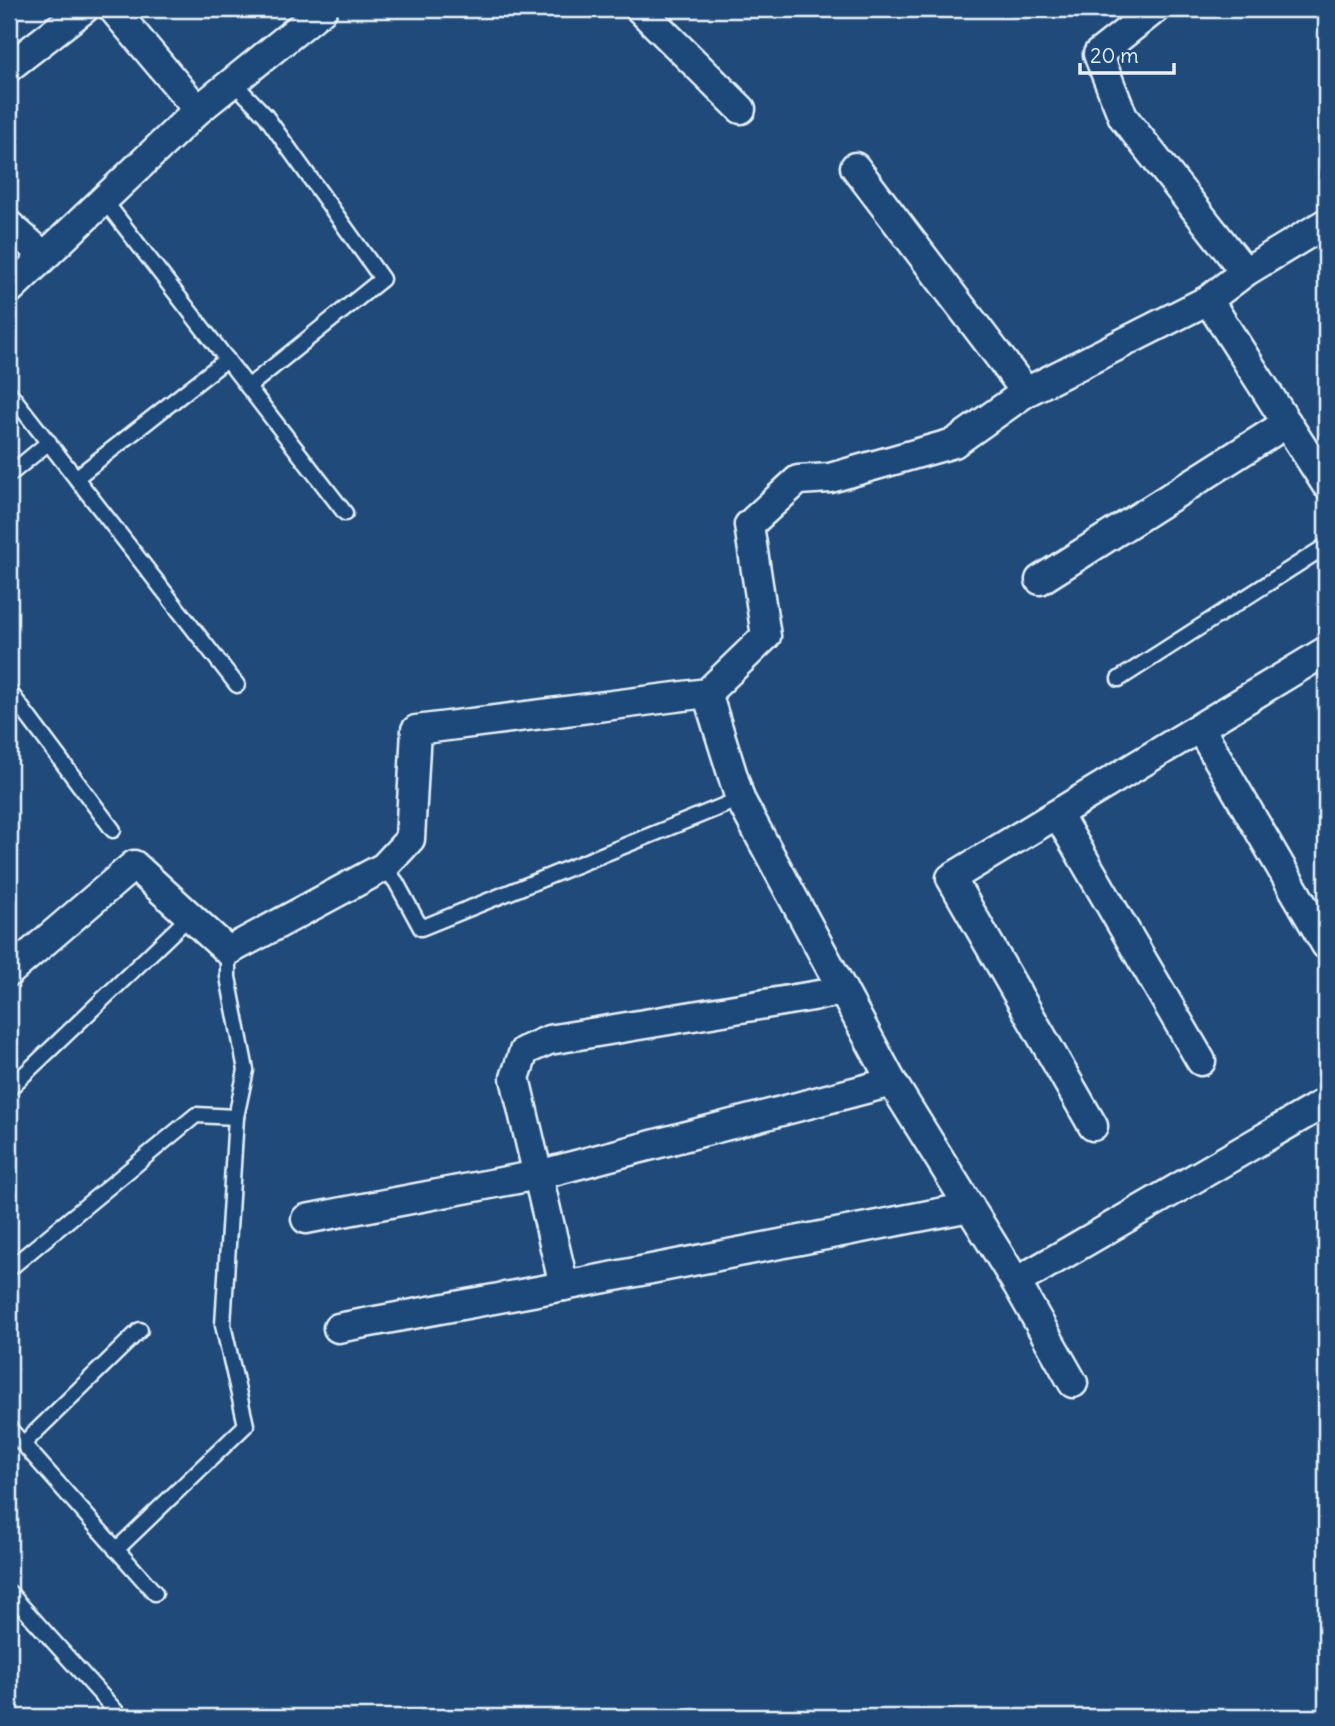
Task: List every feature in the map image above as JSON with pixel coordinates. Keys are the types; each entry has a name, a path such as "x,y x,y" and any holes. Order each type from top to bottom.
{"street":[{"path":"9,67 84,9"},
{"path":"113,9 198,110"},
{"path":"9,290 198,110 323,9"},
{"path":"640,9 740,110"},
{"path":"1155,9 1097,54 1123,117 1245,271"},
{"path":"855,167 1026,392"},
{"path":"9,972 134,865 228,951 384,867 410,839 416,730 707,693 766,636 748,524 798,480 830,478 954,443 1026,392 1208,300 1245,271 1326,223"},
{"path":"9,225 44,256"},
{"path":"1208,300 1326,484"},
{"path":"1040,580 1287,423"},
{"path":"1093,1126 951,878 1326,651"},
{"path":"707,693 740,799 892,1082 1016,1282 1073,1383"},
{"path":"1200,728 1326,945"},
{"path":"1058,815 1201,1061"},
{"path":"564,1286 515,1079 524,1051 549,1040 843,991"},
{"path":"306,1219 538,1175 892,1082"},
{"path":"1016,1282 1326,1102"},
{"path":"338,1328 970,1208"}],"lane":[{"path":"233,82 265,116 382,279 248,387"},
{"path":"104,200 345,513"},
{"path":"77,477 227,359"},
{"path":"9,392 237,685"},
{"path":"9,475 49,442"},
{"path":"1119,679 1326,546"},
{"path":"9,691 113,830"},
{"path":"384,867 396,882 421,928 740,799"},
{"path":"9,1090 191,915"},
{"path":"116,1550 246,1425 223,1325 236,1117 246,1070 228,977 228,951"},
{"path":"9,1269 197,1115 236,1117"},
{"path":"23,1444 140,1329"},
{"path":"9,1428 155,1593"},
{"path":"9,1594 121,1717"}]}
